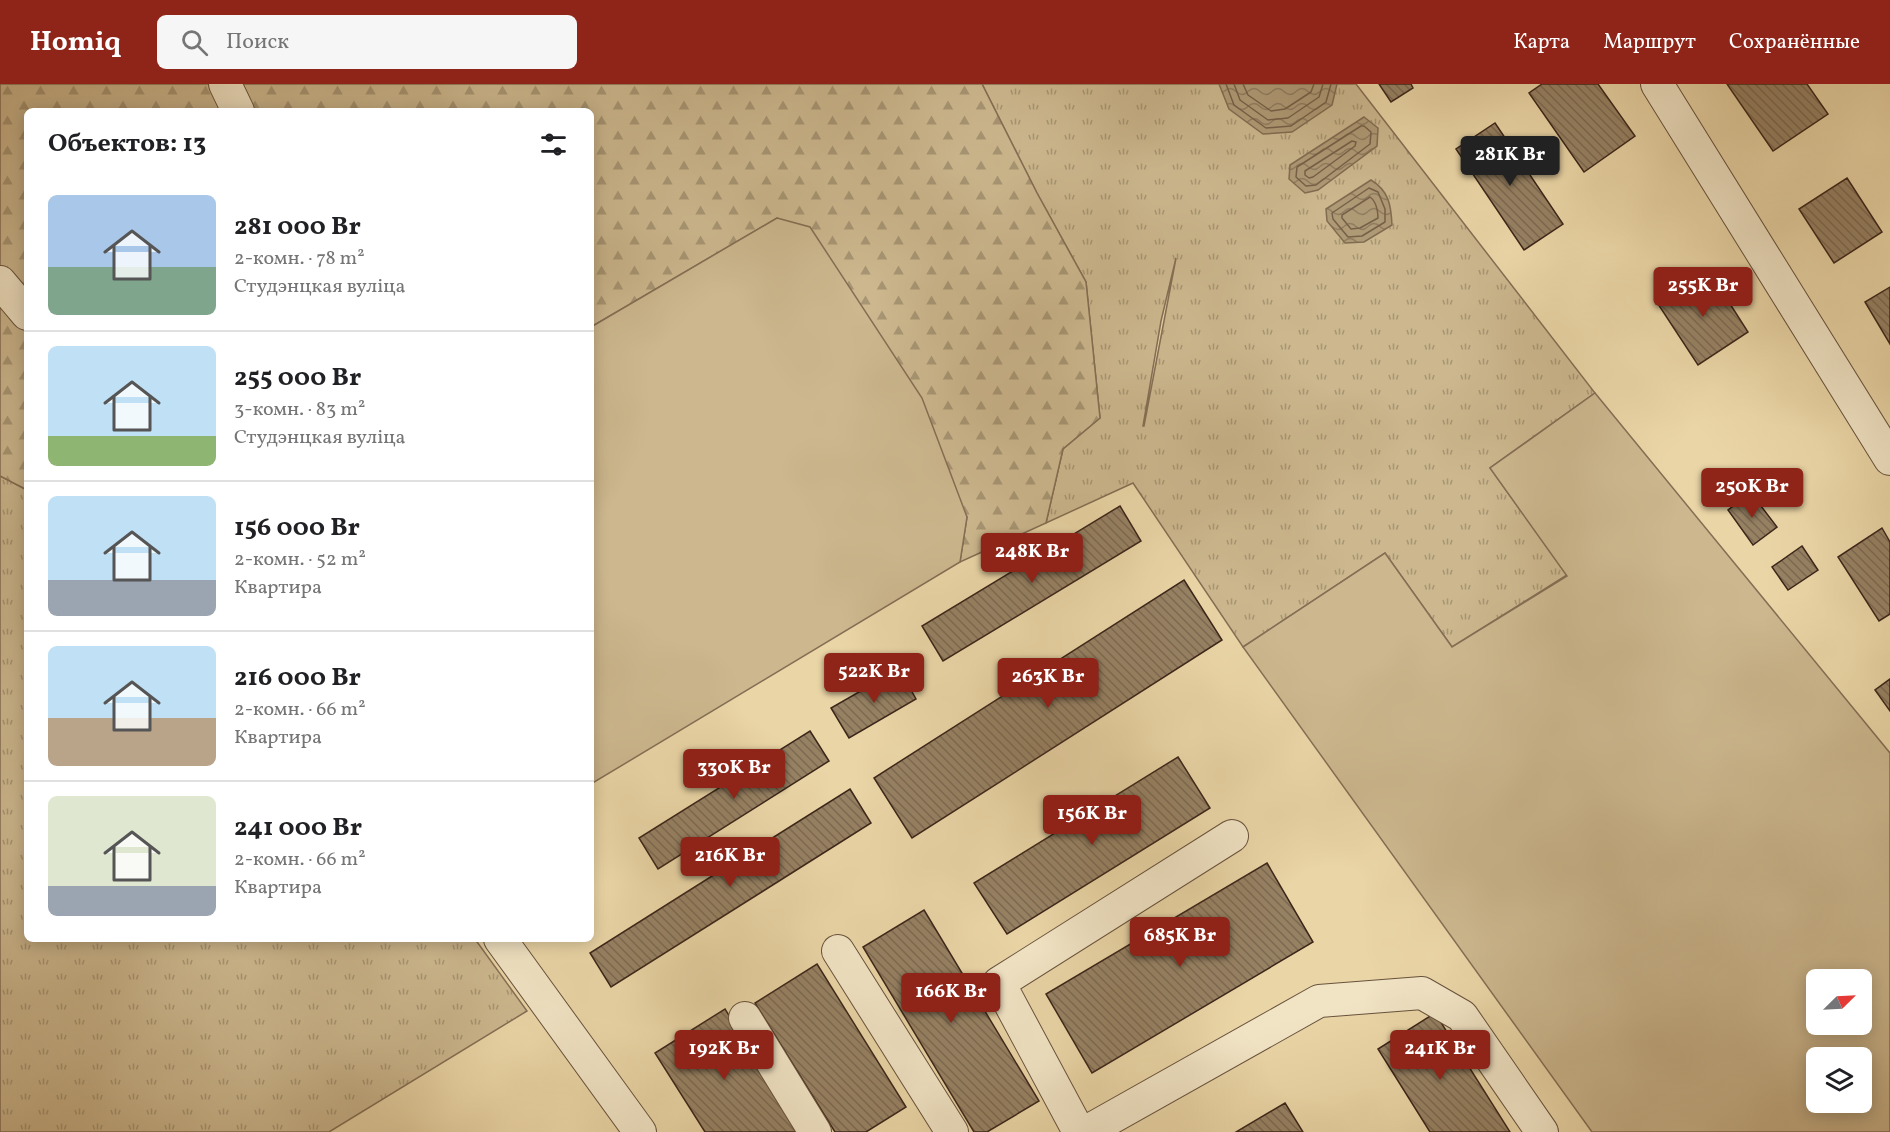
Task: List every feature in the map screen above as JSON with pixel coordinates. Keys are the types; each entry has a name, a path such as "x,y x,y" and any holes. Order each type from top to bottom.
{"street":[{"path":"225,84 237,108"},
{"path":"1657,84 1890,459"},
{"path":"0,282 24,310"},
{"path":"1079,1132 999,983 1232,836"},
{"path":"502,942 640,1132"},
{"path":"838,951 952,1132"},
{"path":"1086,1132 1319,1001 1422,993 1462,1016 1542,1132"},
{"path":"745,1018 815,1132"}],"green space":[{"path":"0,84 982,84 1037,193 1086,282 1100,418 1063,449 1046,523 960,562 967,517 777,218 594,325 594,108 24,108 24,488 0,476"},
{"path":"982,84 1356,84 1595,393 1490,468 1567,575 1452,647 1385,553 1243,647 1133,483 1046,523 1063,449 1100,418 1086,282 1037,193","holes":["1176,258 1144,426 1161,321"]},
{"path":"777,218 810,227 922,398 967,517 960,562 594,782 594,325"},
{"path":"1595,393 1890,753 1890,1132 1592,1132 1243,647 1385,553 1452,647 1567,576 1490,468"},
{"path":"0,476 24,488 24,942 477,942 527,1011 329,1132 0,1132"}],"water":[{"path":"1219,84 1337,84 1332,105 1292,132 1263,134 1229,109"},
{"path":"1364,117 1378,128 1377,146 1318,190 1305,193 1289,179 1290,165"},
{"path":"1371,180 1382,189 1388,199 1392,225 1364,242 1345,243 1327,221 1326,209"}],"building":[{"path":"1379,84 1411,84 1413,88 1391,102"},
{"path":"1542,84 1598,84 1635,136 1584,172 1529,93"},
{"path":"1727,84 1807,84 1828,114 1773,151"},
{"path":"1495,123 1563,224 1524,250 1456,149"},
{"path":"1847,178 1882,232 1834,263 1799,209"},
{"path":"1709,271 1748,332 1698,365 1658,304"},
{"path":"1890,287 1890,344 1865,302"},
{"path":"1751,493 1777,527 1753,545 1728,510"},
{"path":"1120,506 1141,541 943,661 922,626"},
{"path":"1882,528 1890,542 1890,614 1879,621 1838,557"},
{"path":"1802,546 1818,570 1788,590 1772,567"},
{"path":"1184,580 1222,640 912,838 874,778"},
{"path":"899,669 916,699 849,738 831,708"},
{"path":"1890,679 1890,711 1875,690"},
{"path":"810,731 829,761 658,869 639,838"},
{"path":"1178,757 1210,808 1007,934 974,883"},
{"path":"850,789 871,823 611,987 590,953"},
{"path":"1267,863 1313,942 1092,1073 1046,994"},
{"path":"924,910 1039,1101 987,1132 974,1132 863,947"},
{"path":"817,964 906,1107 866,1132 835,1132 755,1003"},
{"path":"725,1009 801,1132 705,1132 655,1053"},
{"path":"1435,1013 1510,1132 1430,1132 1378,1049"},
{"path":"1285,1103 1303,1132 1236,1132"}]}
